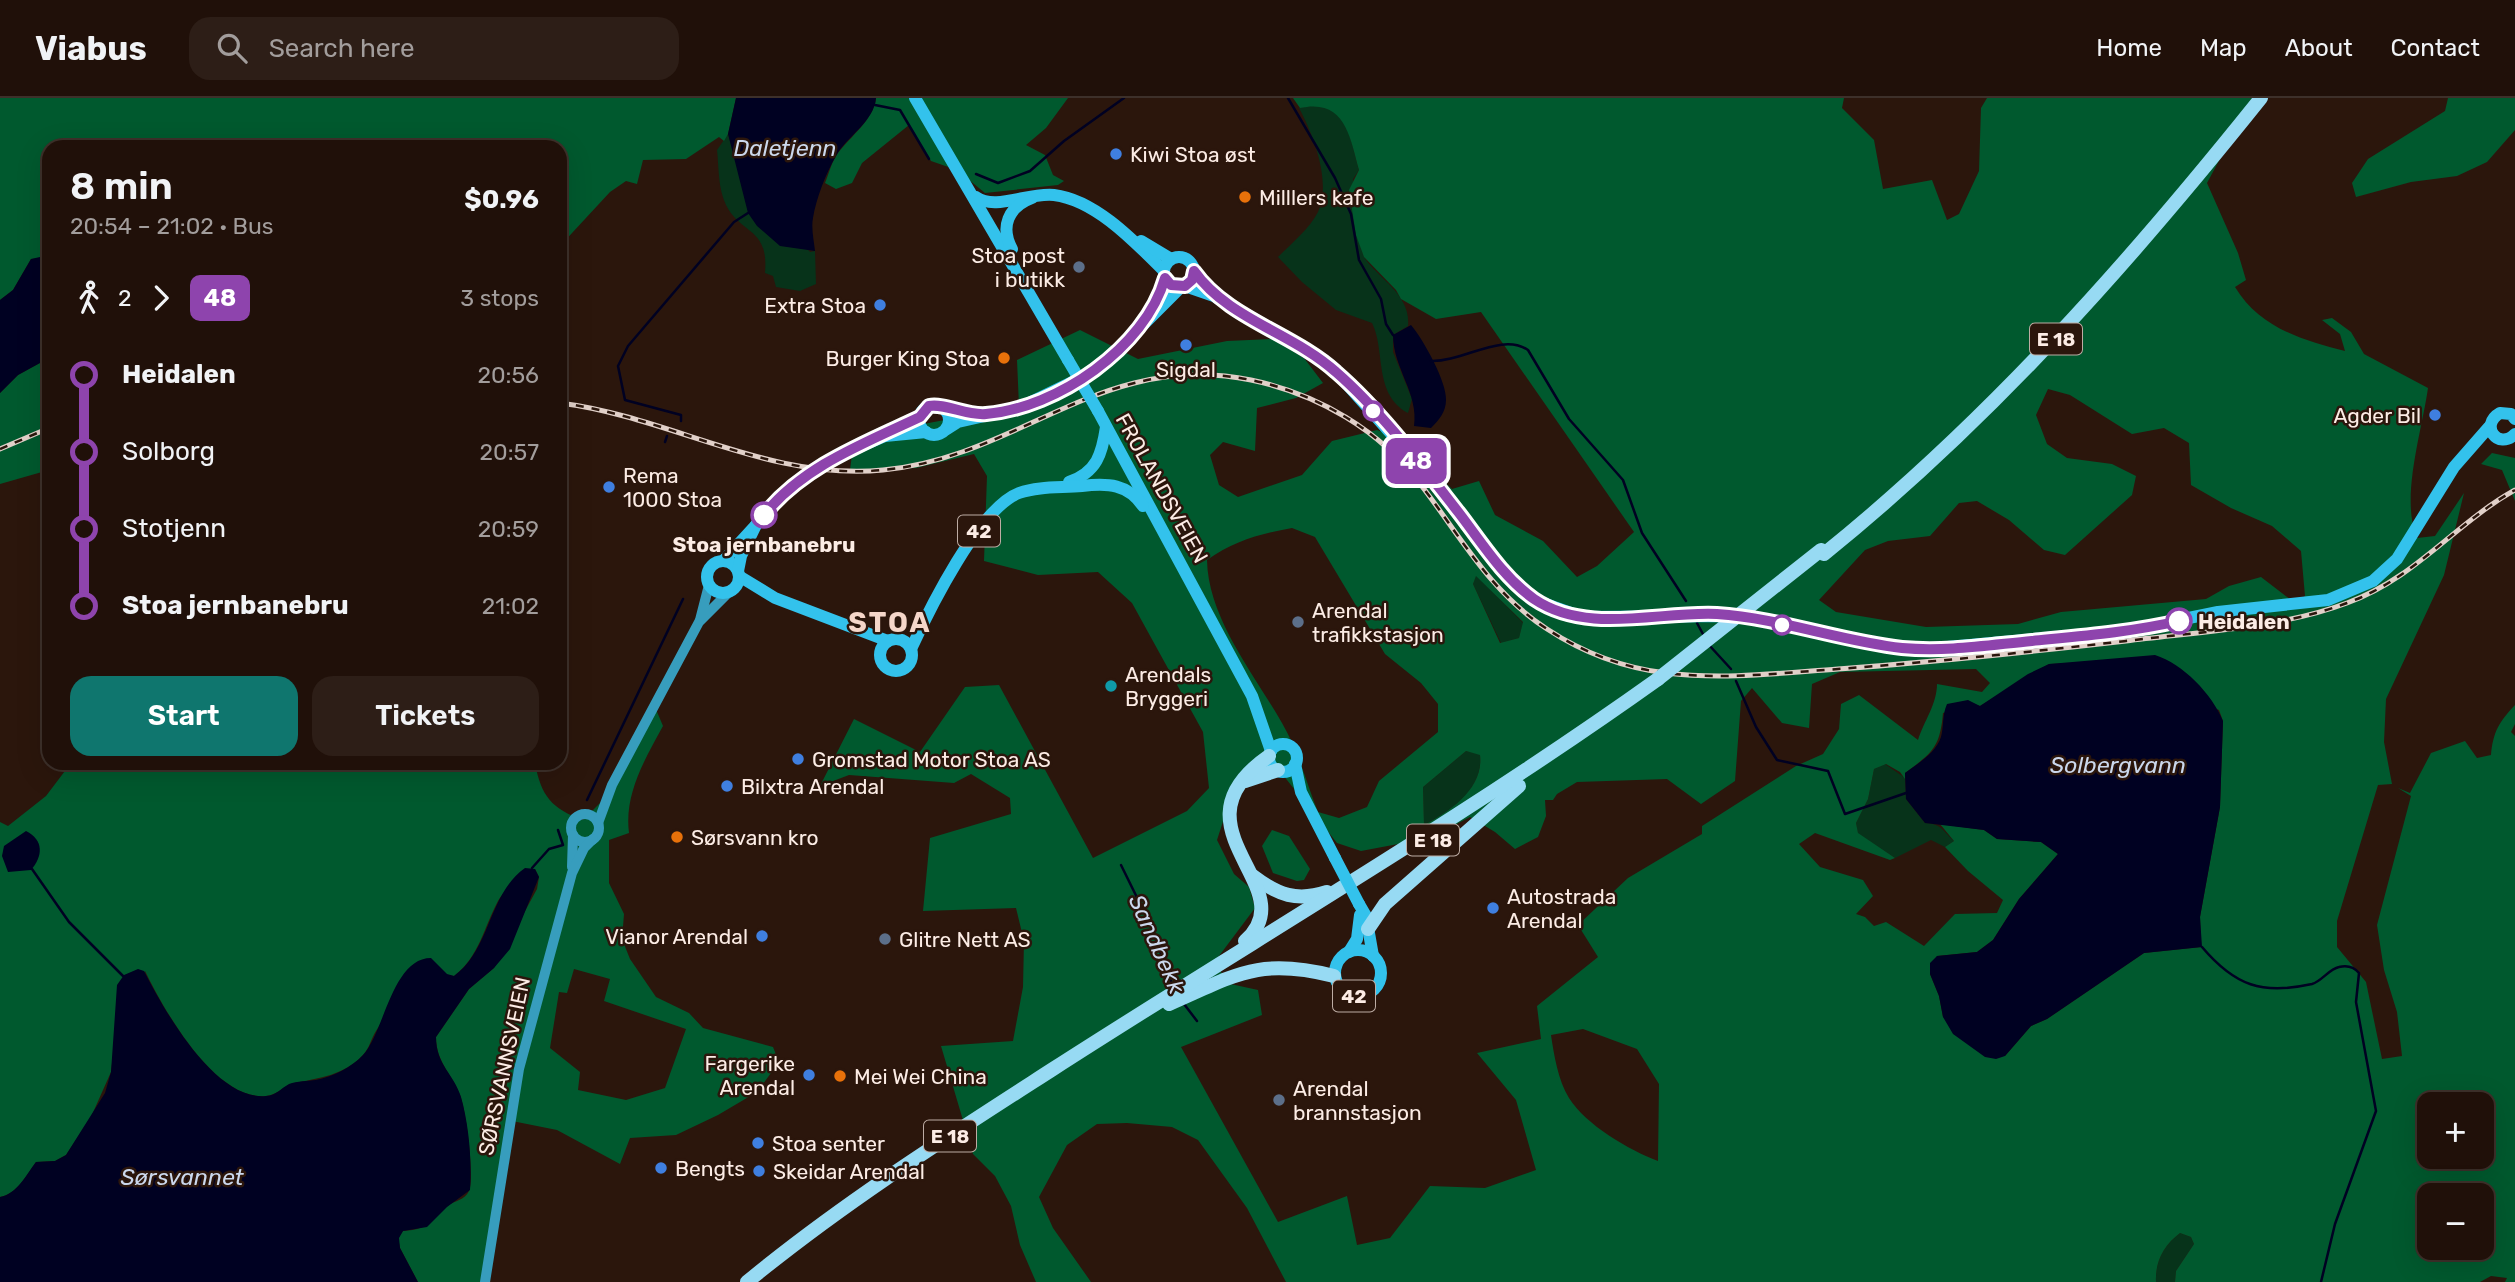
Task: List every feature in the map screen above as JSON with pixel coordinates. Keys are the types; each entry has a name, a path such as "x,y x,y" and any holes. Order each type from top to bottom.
{"highway":[{"name":"E 18","path":"1822,552 1964,420 2102,279 2249,98"},
{"name":"E 18","path":"1368,929 1385,904 1526,780 1661,680 1883,505 2054,341 2169,214 2261,98"},
{"name":"E 18","path":"1252,875 1280,895 1305,898 1331,891 1487,798 1661,680"},
{"name":"E 18","path":"1195,984 1246,941 1262,923 1264,906 1252,875 1236,849 1230,828 1232,801 1251,771 1270,754"},
{"path":"1244,781 1280,771"},
{"name":"E 18","path":"747,1282 865,1193 1163,1003 1526,780"},
{"name":"E 18","path":"1195,984 1382,862"},
{"name":"E 18","path":"1195,984 1250,969 1290,968 1334,976"},
{"name":"E 18","path":"759,1282 968,1132 1163,1003"}],"main road":[{"name":"FROLANDSVEIEN","path":"915,98 1098,411 1260,712 1288,745"},
{"path":"973,194 992,204 1043,194 1071,199 1171,260 1187,260 1214,296"},
{"name":"FROLANDSVEIEN","path":"1025,284 1025,273 1007,239 1006,227 1011,211 1022,202 1043,194"},
{"path":"1108,221 1165,275 1171,285 1214,296 1300,345 1336,372 1428,475 1509,578 1537,601 1582,617 1740,616 1875,644 1925,649 2125,631 2218,612 2328,600 2365,585 2397,559 2454,467 2490,427"},
{"path":"1147,321 1171,260"},
{"path":"885,436 926,432 934,435 984,415 1019,408 1040,400 1087,375 1110,358 1180,288 1192,280 1194,271"},
{"path":"612,785 585,814 573,821 573,835 580,841 593,839 598,833 598,823 612,785 699,622 709,585 709,569 723,561 791,488 835,456 885,436 920,417 929,406 984,415"},
{"path":"943,408 949,420 947,429"},
{"path":"2509,440 2493,435 2491,420 2500,413 2511,414 2515,419"},
{"path":"920,417 926,432"},
{"name":"42","path":"1057,487 1081,478 1095,466 1101,456 1106,426"},
{"path":"2468,451 2509,440"},
{"name":"42","path":"928,611 905,634 891,640 882,648 880,658 888,670 900,671 911,661 911,649 928,611 992,511 1017,494 1057,487 1105,484 1126,489 1136,496 1174,549"},
{"path":"699,622 735,582 741,556 756,525"},
{"path":"723,561 732,564 735,582"},
{"path":"709,585 720,593 735,582"},
{"path":"735,582 855,631 904,641 911,649"},
{"path":"855,631 880,658"},
{"name":"FROLANDSVEIEN","path":"1260,712 1270,754"},
{"path":"1270,754 1280,744 1288,745"},
{"name":"42","path":"1288,745 1296,752 1295,764 1300,792"},
{"name":"42","path":"1270,754 1271,765 1300,792 1359,904 1368,929 1373,956 1381,974 1377,987 1366,995 1345,993 1334,976 1337,962 1349,952 1361,927 1359,904"},
{"path":"1280,771 1295,764"},
{"path":"585,814 593,816 598,823"},
{"name":"SØRSVANNSVEIEN","path":"572,873 573,835"},
{"name":"SØRSVANNSVEIEN","path":"488,1278 519,1069 572,873 584,848 593,839"},
{"name":"42","path":"1349,952 1362,950 1373,956"}],"green space":[{"path":"0,98 736,98 724,141 719,137 686,159 643,160 637,184 626,181 610,192 567,238 567,140 42,140 42,258 31,259 13,290 0,300"},
{"path":"876,98 1068,98 1046,128 1026,145 1045,155 1053,175 1064,181 1058,185 985,193 957,170 931,161 909,125 862,163 852,183 836,189 825,183 832,163 871,113"},
{"path":"1293,98 1844,98 1842,108 1874,140 1883,189 1932,180 1947,220 1959,214 1979,171 1981,108 1987,98 2259,98 2228,144 2207,183 2238,253 2246,280 2235,287 2256,312 2282,330 2345,351 2340,334 2322,320 2332,318 2351,332 2364,354 2428,388 2411,485 2412,522 2417,538 2435,536 2464,493 2444,575 2386,699 2384,742 2392,784 2378,785 2337,921 2337,947 2366,982 2382,1059 2402,1056 2397,1012 2384,970 2377,925 2411,796 2398,788 2410,793 2431,753 2465,741 2477,758 2491,755 2498,728 2515,705 2515,724 2511,732 2515,736 2515,1282 2505,1282 2507,1278 2491,1276 2480,1282 2175,1282 2176,1271 2194,1244 2191,1237 2180,1233 2162,1254 2157,1267 2156,1282 1286,1282 1247,1208 1198,1140 1172,1127 1127,1123 1097,1124 1067,1145 1039,1197 1053,1228 1091,1282 1036,1282 1020,1245 1011,1206 995,1176 973,1154 941,1046 1013,1041 1023,987 1024,941 1016,908 923,911 930,838 1011,814 1010,798 971,774 954,783 849,775 820,786 854,719 920,752 965,687 999,685 1093,858 1187,811 1209,788 1203,732 1132,603 1098,572 1038,575 984,561 987,476 974,454 916,468 850,470 853,447 886,431 1019,406 1017,360 1080,330 1138,359 1227,341 1273,339 1304,358 1323,383 1296,398 1257,408 1255,451 1223,442 1210,455 1219,485 1238,497 1302,475 1332,441 1377,430 1399,438 1452,489 1479,481 1495,515 1543,541 1577,577 1597,566 1634,532 1481,312 1436,319 1401,299 1396,290 1364,257 1356,235 1349,190 1359,170 1352,145 1343,123 1336,115 1315,106 1300,108","holes":["2048,389 2070,395 2132,434 2164,428 2189,443 2191,485 2231,508 2272,526 2301,551 2305,596 2295,603 2261,577 2229,586 2206,599 2061,612 2018,624 1926,627 1836,612 1819,600 1865,550 1888,541 1930,536 1959,503 1977,501 2009,520 2044,550 2065,555 2132,495 2136,476 2112,464 2067,458 2047,444 2036,415","1292,528 1315,537 1385,654 1421,683 1438,704 1438,732 1379,781 1367,807 1339,818 1318,812 1288,734 1234,645 1215,603 1209,582 1207,560 1217,553 1247,539","1476,576 1523,622 1519,638 1500,643 1473,584","2095,662 2219,710 2223,721 2220,807 2200,917 2201,947 2144,953 2047,1019 2031,1026 2005,1056 1943,1017 1939,996 1930,974 1937,956 1977,952 1993,940 2019,899 2058,854 2041,842 1997,839 1984,830 1940,824 1954,841 1945,847 1968,871 2003,900 1997,913 1955,914 1924,946 1886,922 1874,926 1865,917 1856,914 1873,896 1863,880 1820,867 1799,844 1815,833 1890,860 1895,858 1858,833 1856,823 1868,799 1874,769 1886,764 1900,772 1905,779 1905,773 1933,749 1940,734 1943,713 1973,704 1980,706 2049,664","1976,669 1990,683 1982,692 1937,684 1933,705 1918,740 1859,695 1841,704 1839,729 1823,754 1796,766 1702,826 1702,834 1628,878 1578,925 1598,957 1537,1006 1541,1039 1477,1053 1516,1100 1536,1170 1485,1188 1430,1186 1390,1238 1357,1245 1347,1196 1278,1222 1181,1047 1262,1015 1258,990 1226,983 1216,960 1255,908 1249,887 1234,874 1217,840 1229,803 1258,772 1283,775 1337,843 1361,851 1430,838 1470,817 1495,832 1515,849 1538,837 1546,816 1545,800 1553,800 1557,794 1577,782 1667,779 1701,804 1735,781 1741,701 1752,688 1782,723 1809,728 1812,684 1840,672","1466,751 1480,755 1477,778 1464,797 1445,813 1424,825 1423,787","1583,1029 1637,1049 1659,1084 1658,1161 1609,1136 1577,1108 1562,1083 1551,1035"]},
{"path":"2448,98 2515,98 2515,130 2487,162 2457,176 2411,182 2356,197 2352,183 2368,159 2445,111"},
{"path":"1323,104 1339,115 1348,131 1354,151 1359,170 1353,179 1363,254 1400,297 1408,315 1408,326 1393,335 1393,352 1412,399 1408,413 1397,405 1385,384 1372,323 1336,310 1302,282 1278,257 1310,224 1322,200 1319,159 1299,108"},
{"path":"728,134 739,169 810,252 815,251 816,284 800,291 776,287 773,276 765,273 763,247 753,233 732,215 722,192 717,150"},
{"path":"42,362 42,472 0,484 0,393 18,375"},
{"path":"2492,453 2515,458 2515,501 2502,470 2481,464"},
{"path":"1476,575 1523,623 1519,638 1501,643 1473,584"},
{"path":"655,707 663,726 637,777 630,804 629,833 609,840 609,883 624,914 622,939 630,959 656,997 689,1013 703,1028 773,1047 779,1062 757,1092 718,1115 676,1135 630,1138 620,1164 557,1130 512,1121 481,1282 418,1282 400,1248 398,1238 403,1231 424,1226 469,1191 470,1159 462,1103 439,1054 436,1037 469,989 494,968 537,889 539,877 535,869 501,897 475,951 454,976 447,975 431,959 388,1012 365,1053 356,1062 340,1071 291,1084 270,1095 247,1094 228,1084 210,1069 178,1029 145,971 116,1030 111,1072 91,1117 66,1155 55,1161 36,1162 16,1188 0,1197 0,822 8,826 46,796 66,770 537,770 550,800 563,811 583,820 607,796","holes":["574,969 610,979 604,1001 686,1029 665,1088 626,1100 578,1090 580,1072 550,1048 559,992 567,993"]},
{"path":"1466,751 1480,754 1477,778 1455,806 1424,825 1423,787"},
{"path":"1885,764 1905,778 1905,773 1906,799 1925,823 1938,826 1954,841 1945,847 1931,840 1895,858 1858,834 1856,823 1868,799 1874,769"},
{"path":"1272,830 1289,836 1310,869 1304,880 1297,881 1273,873 1262,846"},
{"path":"2180,1233 2191,1237 2194,1244 2176,1271 2175,1282 2156,1282 2157,1267 2162,1254"}],"water":[{"name":"Daletjenn","path":"736,98 876,98 870,115 841,149 825,178 813,218 815,251 780,246 757,226 748,213 728,134"},
{"path":"42,257 42,362 18,375 0,393 0,300 13,290 31,259"},
{"path":"1411,325 1433,361 1445,392 1446,404 1443,412 1431,428 1414,426 1413,403 1394,347 1393,335"},
{"name":"Solbergvann","path":"2155,655 2176,665 2195,681 2212,701 2223,721 2220,807 2200,917 2202,947 2144,953 2047,1019 2031,1026 2005,1056 1996,1059 1985,1057 1953,1034 1943,1017 1939,996 1930,974 1930,963 1937,956 1977,952 1993,940 2019,899 2058,854 2041,842 1997,839 1984,830 1925,823 1906,799 1905,773 1926,758 1939,743 1947,704 1968,700 1980,706 2028,674 2049,664"},
{"path":"26,831 39,844 38,859 31,870 8,872 2,856 4,846"},
{"name":"Sørsvannet","path":"525,868 535,869 539,877 510,949 494,968 469,989 436,1037 439,1055 458,1089 464,1108 471,1167 470,1190 447,1207 427,1227 403,1231 399,1238 400,1248 418,1282 0,1282 0,1197 16,1188 36,1162 55,1161 66,1155 105,1093 111,1072 117,985 124,975 138,969 144,971 164,1008 193,1050 228,1084 247,1094 270,1095 289,1084 335,1074 363,1055 398,983 418,961 431,958 447,974 454,976 476,951 504,892"}],"waterway":[{"path":"976,174 998,183 1030,171 1064,141 1124,98"},
{"path":"1288,98 1335,178 1351,214 1359,260 1381,299 1386,324 1393,335"},
{"path":"875,105 900,110 929,159"},
{"path":"681,421 681,415 625,400 618,366 628,346 734,222 748,213"},
{"path":"1431,361 1506,344 1518,345 1528,350 1569,419 1623,480 1642,533 1686,601"},
{"path":"665,442 667,436"},
{"path":"587,800 683,599"},
{"path":"1697,623 1704,636"},
{"path":"1709,645 1731,669"},
{"path":"1736,681 1756,727 1777,760 1828,771 1845,814 1906,793"},
{"path":"532,868 549,849 563,845 558,830"},
{"name":"Sandbekk","path":"1121,865 1151,926 1173,987"},
{"path":"32,869 69,922 123,976"},
{"path":"2202,947 2238,979 2264,987 2312,984 2342,966 2353,968 2359,973 2356,1002 2376,1111 2335,1224 2321,1282"},
{"name":"Sandbekk","path":"1184,1004 1197,1021"}],"railway":[{"path":"567,404 601,410 720,446 800,466 841,471 883,470 932,461 978,446 1105,392 1150,380 1198,375 1251,380 1276,386 1323,405 1346,417 1387,447 1421,485 1493,581 1547,629 1574,645 1619,663 1650,671 1709,676 1946,660 2210,632 2295,618 2347,603 2394,580 2473,518 2515,490"},
{"path":"0,449 42,431"}],"bus line":[{"name":"48","path":"764,515 791,488 835,456 885,436 920,417 929,406 937,405 957,412 984,415 1005,411 1040,400 1087,375 1110,358 1147,321 1165,278 1171,285 1181,287 1189,284 1194,271 1214,296 1300,345 1346,381 1428,475 1509,578 1537,601 1567,614 1606,618 1705,614 1740,616 1875,644 1925,649 1962,648 2125,631 2179,621"}],"place":[{"name":"Kiwi Stoa øst","path":"1116,154"},
{"name":"Milllers kafe","path":"1245,197"},
{"name":"Stoa post i butikk","path":"1079,267"},
{"name":"Extra Stoa","path":"880,305"},
{"name":"Sigdal","path":"1186,345"},
{"name":"Burger King Stoa","path":"1004,358"},
{"name":"Agder Bil","path":"2435,415"},
{"name":"Rema 1000 Stoa","path":"609,487"},
{"name":"Stoa jernbanebru","path":"764,515"},
{"name":"Heidalen","path":"2179,621"},
{"name":"Arendal trafikkstasjon","path":"1298,622"},
{"name":"Arendals Bryggeri","path":"1111,686"},
{"name":"Gromstad Motor Stoa AS","path":"798,759"},
{"name":"Bilxtra Arendal","path":"727,786"},
{"name":"Sørsvann kro","path":"677,837"},
{"name":"Autostrada Arendal","path":"1493,908"},
{"name":"Vianor Arendal","path":"762,936"},
{"name":"Glitre Nett AS","path":"885,939"},
{"name":"Fargerike Arendal","path":"809,1075"},
{"name":"Mei Wei China","path":"840,1076"},
{"name":"Arendal brannstasjon","path":"1279,1100"},
{"name":"Stoa senter","path":"758,1143"},
{"name":"Bengts","path":"661,1168"},
{"name":"Skeidar Arendal","path":"759,1171"}],"district":[{"name":"STOA","path":"890,622"}]}
